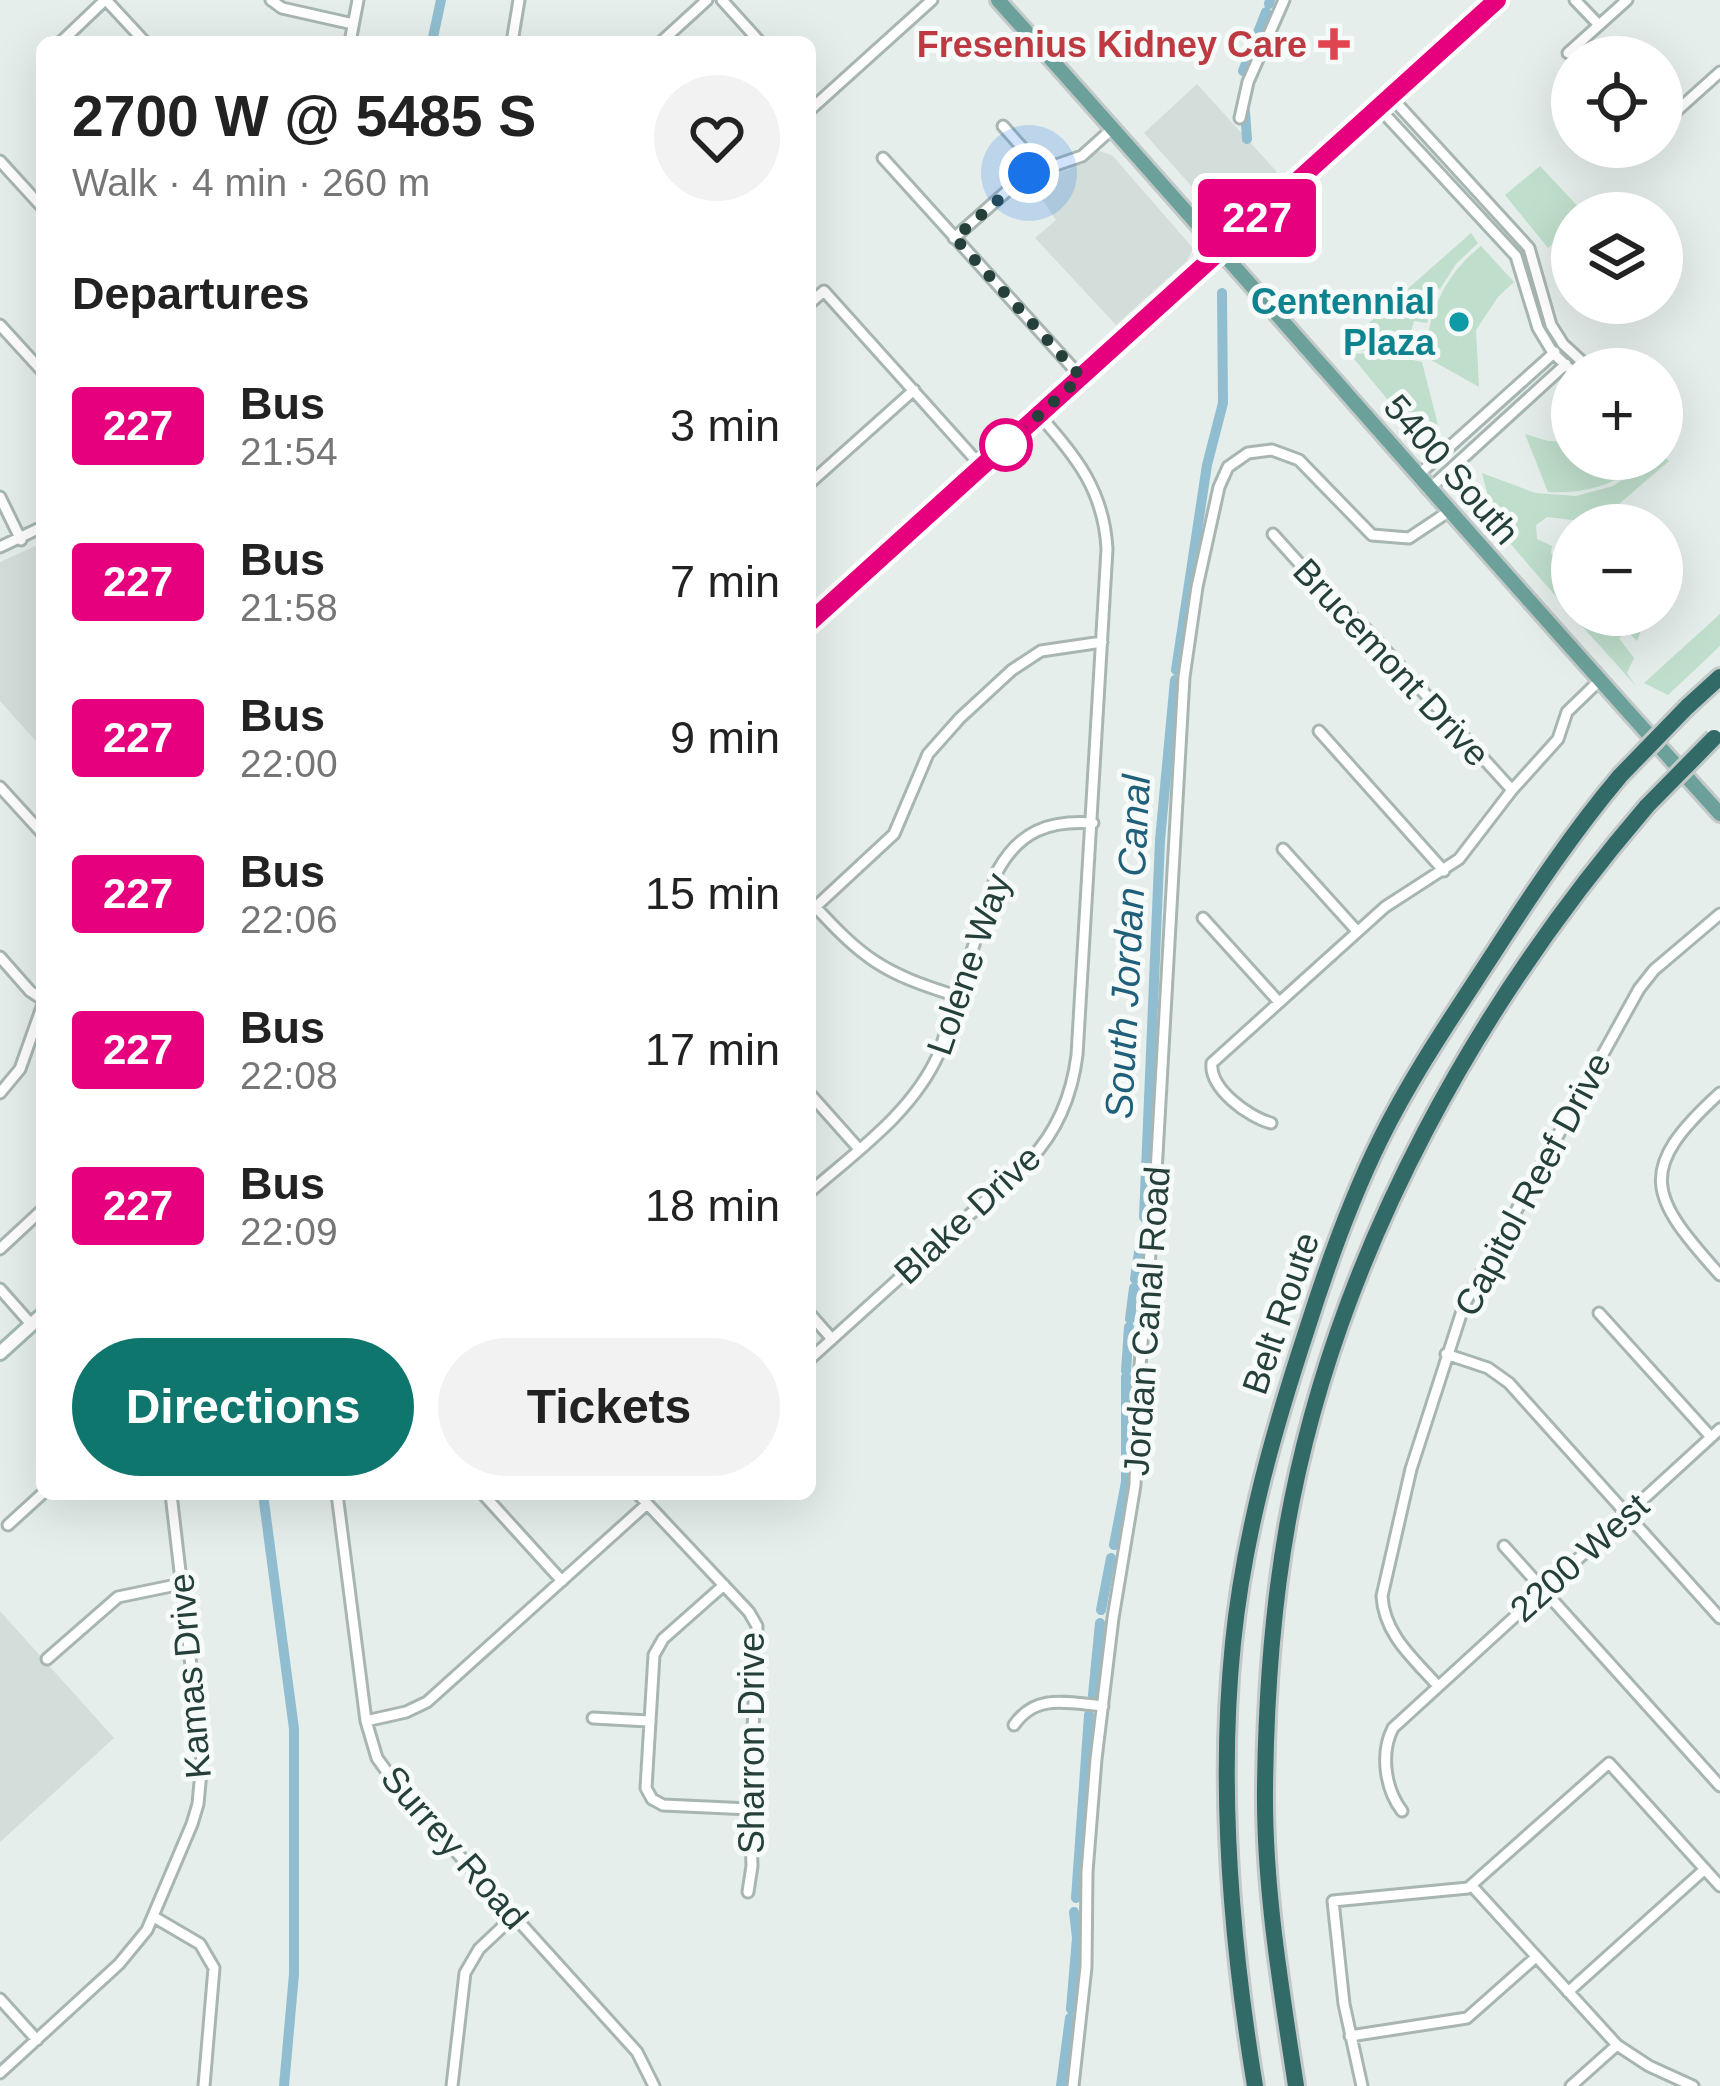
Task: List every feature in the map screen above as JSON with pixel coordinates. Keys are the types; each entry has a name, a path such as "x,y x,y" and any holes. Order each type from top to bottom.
{"highway":[{"name":"Belt Route","path":"1256,2086 1237,1980 1227,1816 1233,1645 1259,1488 1328,1264 1380,1139 1528,900 1577,827 1620,776 1720,676"},
{"name":"Belt Route","path":"1296,2086 1275,1954 1265,1793 1273,1623 1292,1498 1319,1397 1368,1253 1416,1145 1508,988 1556,918 1647,806 1717,735"}],"main road":[{"name":"5400 South","path":"998,0 1720,814"},
{"path":"816,617 1497,0"},
{"path":"0,1353 36,1321"}],"street":[{"path":"67,36 106,0 140,36"},
{"path":"272,0 282,8 353,24"},
{"path":"351,36 358,0"},
{"path":"513,36 519,0"},
{"path":"668,36 707,0"},
{"path":"723,0 755,36"},
{"path":"816,101 932,0"},
{"path":"1240,118 1248,82 1284,0"},
{"path":"1575,0 1599,26"},
{"path":"1587,36 1627,0"},
{"path":"1683,105 1720,72"},
{"path":"1391,97 1528,248 1546,315 1567,348"},
{"path":"1379,108 1516,256 1533,316 1551,348"},
{"path":"1003,126 1041,169"},
{"path":"955,238 1018,180 1082,156 1113,128"},
{"path":"883,158 1081,377"},
{"path":"0,161 36,200"},
{"path":"816,298 824,291 982,466"},
{"path":"0,325 36,364"},
{"path":"1558,348 1563,344"},
{"path":"1417,476 1551,354"},
{"path":"1428,490 1551,383"},
{"path":"816,478 914,390"},
{"name":"Blake Drive","path":"816,1354 1030,1160 1064,1110 1077,1055 1107,549 1102,511 1078,459 1039,415"},
{"name":"Jordan Canal Road","path":"1073,2086 1103,1706 1135,1485 1137,1387 1155,1186 1184,670 1215,498 1228,466 1248,453 1272,449 1298,460 1372,535 1409,538 1448,512"},
{"path":"0,496 21,540"},
{"path":"0,547 36,531"},
{"name":"Brucemont Drive","path":"1273,534 1512,790"},
{"path":"816,903 894,834 928,754 1012,670 1059,645 1102,642"},
{"path":"1271,1123 1247,1114 1210,1069 1217,1057 1392,901 1459,859 1558,739 1567,712 1599,681"},
{"path":"1319,731 1444,871"},
{"path":"0,787 36,826"},
{"name":"Lolene Way","path":"816,1187 909,1102 926,1078 1006,855 1026,835 1044,826 1093,823"},
{"path":"1283,849 1357,931"},
{"path":"816,911 875,965 957,996"},
{"name":"Capitol Reef Drive","path":"1437,1685 1394,1636 1382,1596 1411,1469 1446,1354 1473,1286 1628,1006 1654,970 1711,929 1720,914"},
{"path":"1203,918 1278,1001"},
{"path":"0,957 36,997"},
{"path":"0,1094 20,1069 36,1021"},
{"path":"1720,1093 1678,1133 1662,1176 1666,1208 1676,1226 1720,1275"},
{"path":"816,1101 859,1149"},
{"path":"0,1249 36,1216"},
{"path":"0,1289 36,1319"},
{"path":"1599,1313 1715,1433"},
{"path":"816,1321 832,1339"},
{"path":"1446,1354 1488,1368 1509,1383 1720,1618"},
{"name":"2200 West","path":"1402,1811 1390,1790 1387,1742 1400,1720 1715,1433"},
{"path":"8,1525 36,1499"},
{"name":"Kamas Drive","path":"0,2073 119,1964 154,1917 192,1824 202,1785 202,1761 171,1500"},
{"name":"Surrey Road","path":"338,1500 366,1720 370,1740 388,1775 637,2052 654,2086"},
{"path":"488,1500 562,1581"},
{"name":"Sharron Drive","path":"643,1500 752,1616 758,1632 748,1892"},
{"path":"366,1720 406,1712 427,1702 646,1504"},
{"path":"1504,1546 1720,1786"},
{"path":"46,1660 118,1597 181,1584"},
{"path":"724,1585 656,1650 646,1788 663,1805 750,1809"},
{"path":"1013,1725 1026,1709 1040,1702 1103,1706"},
{"path":"593,1718 648,1721"},
{"path":"1362,2086 1350,2036 1333,1901 1472,1886 1609,1762 1720,1886"},
{"path":"1568,1992 1705,1869"},
{"path":"1472,1886 1617,2045 1693,2086"},
{"path":"452,2086 465,1973 479,1948 514,1916"},
{"path":"154,1917 200,1944 214,1968 204,2086"},
{"path":"1350,2036 1470,2016 1537,1957"},
{"path":"0,1999 37,2040"},
{"path":"1571,2086 1617,2045"}],"shaded area":[{"path":"1197,84 1277,172 1228,216 1212,209 1144,133"},
{"path":"1099,151 1112,155 1193,248 1187,261 1116,325 1035,238 1056,220 1028,179 1069,170"},
{"path":"36,546 36,741 0,701 0,562"},
{"path":"0,1611 114,1738 0,1842"}],"green space":[{"path":"1540,166 1564,192 1551,192 1548,248 1505,195"},
{"path":"1471,233 1478,243 1440,289 1428,283 1423,293 1434,300 1427,323 1414,321 1411,332 1424,335 1422,356 1345,349 1343,346"},
{"path":"1481,246 1514,282 1476,330 1479,387 1426,357 1440,296 1457,269"},
{"path":"1379,353 1422,362 1438,425 1392,405 1350,354"},
{"path":"1525,434 1551,441 1551,480 1614,480 1575,491 1548,492"},
{"path":"1482,473 1535,493 1576,496 1622,480 1647,480 1619,504 1551,504 1551,517 1536,525 1537,539 1551,546 1551,591 1496,527"},
{"path":"1720,614 1720,646 1668,695 1644,683"},
{"path":"1591,636 1621,636 1634,658 1627,673 1636,686"}],"waterway":[{"path":"433,36 441,0"},
{"name":"South Jordan Canal","path":"1269,4 1270,0"},
{"name":"South Jordan Canal","path":"1243,71 1266,12"},
{"name":"South Jordan Canal","path":"1245,112 1247,139"},
{"name":"South Jordan Canal","path":"1176,670 1207,465 1223,403 1222,293"},
{"name":"South Jordan Canal","path":"1144,1217 1160,840 1175,680"},
{"name":"South Jordan Canal","path":"1135,1279 1142,1232"},
{"name":"South Jordan Canal","path":"1130,1319 1134,1288"},
{"name":"South Jordan Canal","path":"1126,1371 1129,1327"},
{"name":"South Jordan Canal","path":"1114,1545 1126,1482 1126,1377"},
{"path":"264,1500 294,1729 294,1974 284,2086"},
{"name":"South Jordan Canal","path":"1101,1610 1111,1558"},
{"name":"South Jordan Canal","path":"1093,1695 1100,1623"},
{"name":"South Jordan Canal","path":"1076,1898 1089,1715"},
{"name":"South Jordan Canal","path":"1071,2009 1077,1938 1074,1912"},
{"name":"South Jordan Canal","path":"1061,2086 1070,2018"}],"bus line":[{"name":"227","path":"816,617 1497,0"}],"place":[{"name":"Fresenius Kidney Care","path":"1334,44"},
{"name":"Centennial Plaza","path":"1459,322"}],"route":[{"path":"1006,445 1081,377 955,238 1029,173"}]}
